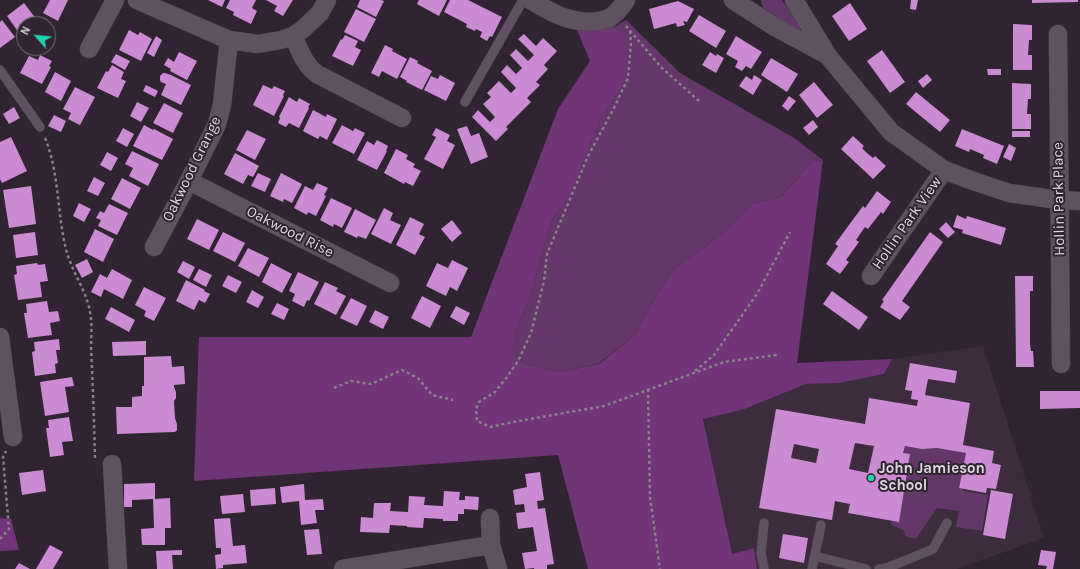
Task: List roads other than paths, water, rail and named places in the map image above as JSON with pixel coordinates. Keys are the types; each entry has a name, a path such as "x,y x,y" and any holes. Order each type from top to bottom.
{"street":[{"path":"89,49 115,0"},
{"path":"137,0 229,40 258,44 281,40 293,36 320,13 328,0"},
{"path":"530,0 563,17 578,21 594,22 610,18 620,6"},
{"path":"794,0 828,56 891,132 944,170 1009,194 1080,201"},
{"path":"741,2 775,27 828,56"},
{"name":"Hollin Park Place","path":"1058,34 1061,364"},
{"path":"293,36 305,62 310,69 402,118"},
{"name":"Oakwood Grange","path":"154,247 217,124 222,104 229,40"},
{"name":"Hollin Park View","path":"871,276 944,170"},
{"name":"Oakwood Rise","path":"189,181 390,283"},
{"path":"0,337 14,437"},
{"path":"103,461 118,569"},
{"path":"490,518 491,545 498,569"},
{"path":"343,569 366,567 491,545"}],"lane":[{"path":"465,102 523,0"},
{"path":"0,70 40,127"},
{"path":"764,523 761,553 764,569"},
{"path":"878,569 887,568 933,549 947,523"},
{"path":"812,569 821,525"},
{"path":"815,556 841,566 866,569"}],"place":[{"name":"John Jamieson School","path":"871,478"}]}
